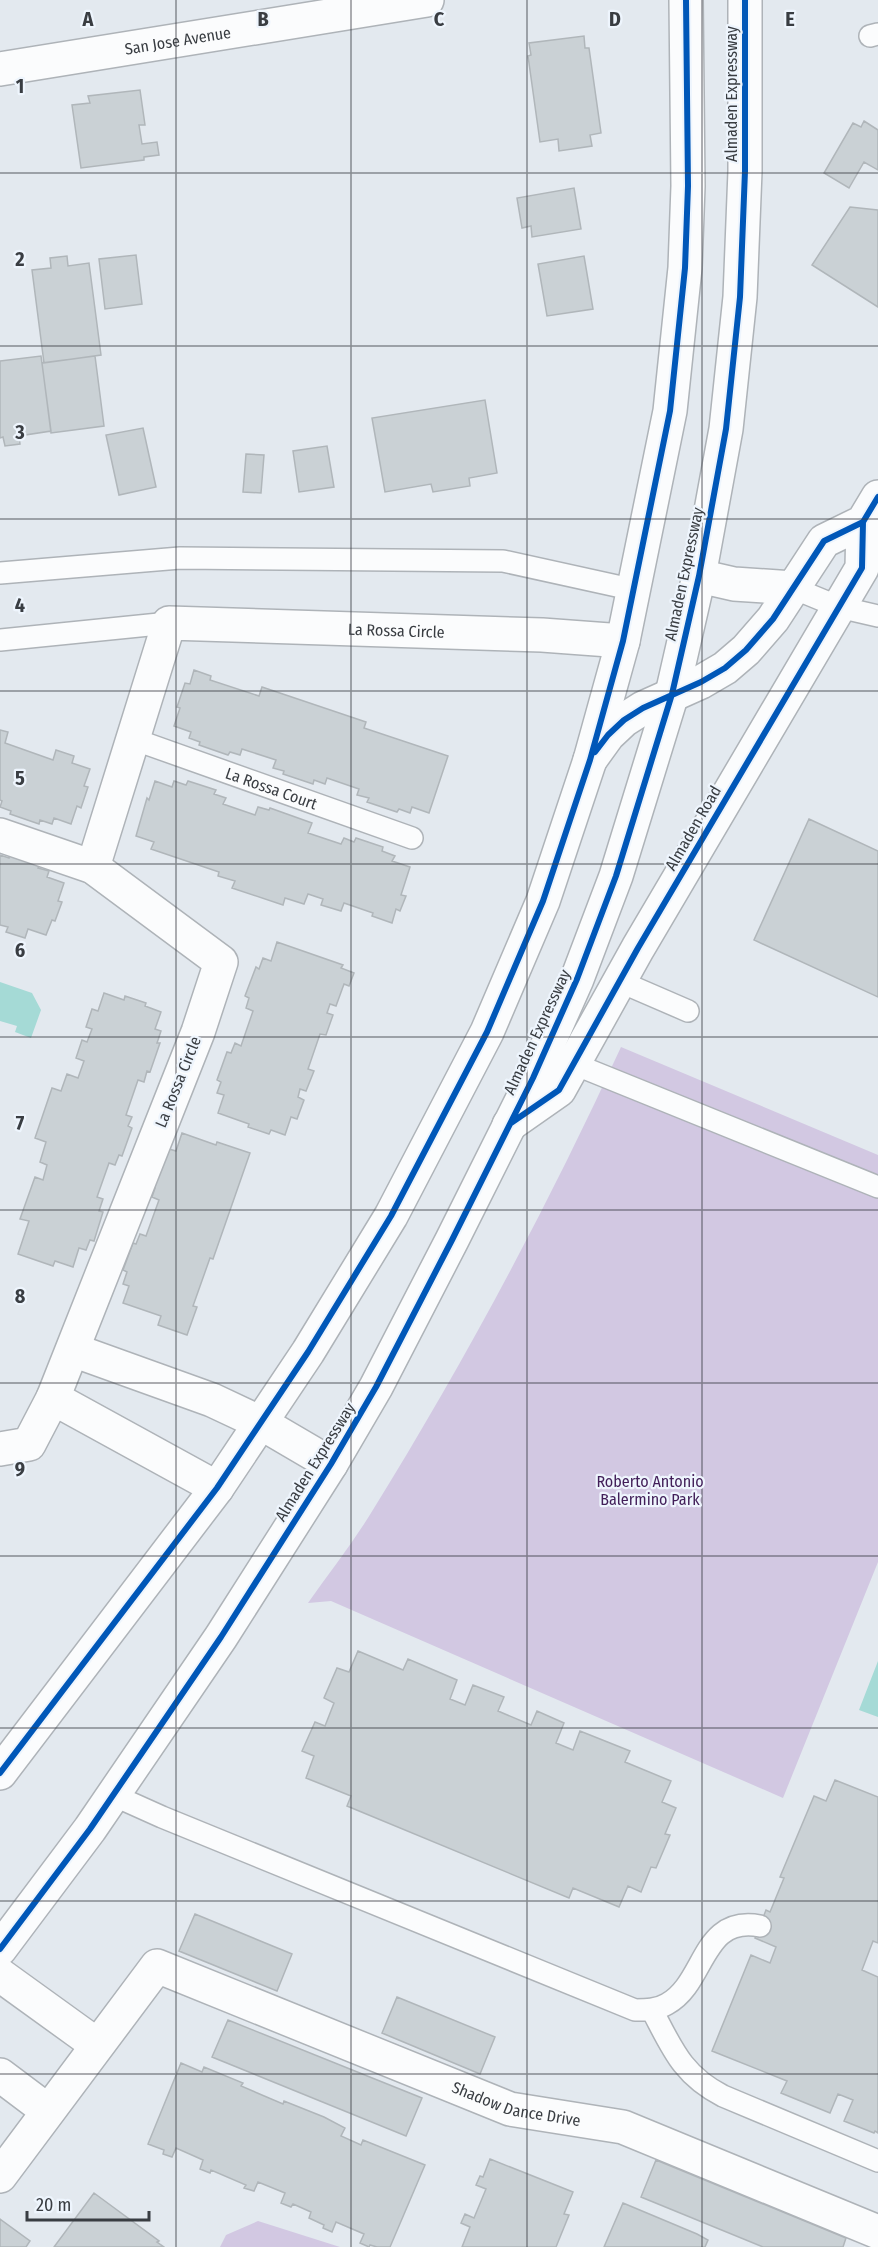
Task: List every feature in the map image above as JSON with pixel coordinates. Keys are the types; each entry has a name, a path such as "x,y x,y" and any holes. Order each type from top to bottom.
{"street":[{"name":"San Jose Avenue","path":"0,69 427,0"},
{"path":"0,1773 217,1488 308,1352 391,1216 487,1032 543,901 590,760 623,641 670,411 685,268 688,186 686,0"},
{"name":"Almaden Expressway","path":"0,1948 90,1829 220,1637 331,1464 376,1387 533,1078 577,980 616,876 672,694 699,576 726,429 740,297 745,171 745,0"},
{"name":"Almaden Road","path":"590,760 608,735 624,720 643,708 725,668 746,650 773,619 824,541 870,509"},
{"name":"Almaden Road","path":"509,1125 559,1089 574,1064 638,948 862,568 870,509"},
{"path":"699,576 734,584 793,588"},
{"path":"93,867 170,623"},
{"name":"La Rossa Circle","path":"170,623 542,635 623,641"},
{"name":"La Rossa Circle","path":"0,835 93,867 221,962 198,1032 53,1398 29,1444 0,1449"},
{"path":"72,1350 212,1400 261,1423 331,1464"},
{"path":"53,1398 217,1488"},
{"name":"Shadow Dance Drive","path":"97,2045 157,1966 510,2109 623,2127 878,2232"},
{"path":"0,1975 97,2045 0,2176"},
{"path":"0,2075 48,2111"}],"lane":[{"path":"0,573 180,558 503,561 635,590"},
{"path":"793,588 839,607 878,616"},
{"name":"La Rossa Circle","path":"0,640 170,623"},
{"name":"La Rossa Court","path":"133,739 412,837"},
{"path":"621,982 688,1011"},
{"path":"574,1064 878,1187"},
{"path":"113,1794 162,1817 635,2010 652,2010 668,2004 680,1994 718,1937 729,1927 747,1923 760,1926"},
{"path":"652,2010 676,2054 689,2072 704,2086 878,2161"}],"green space":[{"name":"Roberto Antonio Balermino Park","path":"621,1047 878,1155 878,1562 783,1798 331,1601 308,1603 371,1513 439,1400 534,1226"},
{"path":"258,2221 340,2247 220,2247 226,2235"}],"shaded area":[{"path":"0,982 32,993 41,1010 31,1038 15,1032 17,1026 0,1021"},
{"path":"878,1661 878,1717 859,1710"}],"building":[{"path":"584,36 585,48 589,48 601,133 590,135 592,146 559,151 558,139 540,142 528,56 531,55 529,43"},
{"path":"140,90 145,125 139,125 142,144 157,142 159,155 144,157 144,160 81,168 72,105 90,103 88,96"},
{"path":"864,121 878,130 878,170 864,162 849,188 824,173 853,123 861,127"},
{"path":"574,188 581,229 532,237 531,226 522,228 517,198"},
{"path":"850,207 878,210 878,307 812,265"},
{"path":"136,255 142,304 105,309 99,259"},
{"path":"67,256 68,266 89,263 101,355 44,363 32,270 51,268 50,258"},
{"path":"584,256 593,309 547,316 538,264"},
{"path":"41,356 51,431 19,436 20,444 5,446 3,437 0,438 0,361"},
{"path":"95,356 104,426 51,433 42,363"},
{"path":"485,400 497,473 469,478 470,486 433,492 431,484 385,492 372,418"},
{"path":"143,428 156,487 119,495 106,435"},
{"path":"327,446 334,487 299,492 293,451"},
{"path":"246,454 264,455 261,493 243,492"},
{"path":"194,670 211,676 210,680 259,696 262,687 366,722 364,728 448,756 429,813 412,807 410,813 399,809 397,812 367,802 369,798 357,795 359,789 327,778 325,784 314,780 313,784 283,774 284,771 273,768 276,760 242,749 240,755 230,752 228,755 199,745 200,742 189,738 191,732 174,726 180,708 177,707 185,683 190,684"},
{"path":"0,730 8,732 5,743 53,760 56,750 74,756 72,763 90,769 84,786 88,787 81,808 77,806 71,824 54,818 52,824 40,820 39,824 10,814 11,811 0,807 2,801 0,800"},
{"path":"155,781 172,787 174,781 186,785 188,781 216,790 214,794 226,798 223,804 255,815 258,807 269,810 270,808 312,823 308,833 341,844 344,838 354,842 356,838 383,847 382,851 395,856 392,861 410,867 401,895 406,896 400,911 396,909 392,923 372,916 373,913 344,903 341,911 321,905 323,899 308,894 304,904 285,898 283,905 232,888 235,881 218,876 219,872 151,849 154,842 136,836 147,798 149,800"},
{"path":"809,819 878,851 878,997 754,940"},
{"path":"10,854 40,864 38,868 49,871 47,877 64,883 58,901 62,902 55,921 52,920 46,935 28,929 25,938 6,932 8,927 0,925 0,855 9,858"},
{"path":"277,942 343,965 341,968 354,973 349,986 344,984 336,1006 330,1004 327,1013 333,1015 326,1035 320,1034 308,1069 314,1071 306,1091 300,1089 298,1097 304,1100 297,1119 291,1117 285,1135 271,1130 269,1134 218,1113 224,1095 217,1093 221,1082 217,1080 227,1052 231,1053 235,1043 241,1046 253,1011 246,1008 249,998 245,996 256,967 259,969 263,958 271,961"},
{"path":"104,993 124,1000 125,996 146,1003 145,1006 161,1012 155,1029 161,1031 157,1043 160,1043 150,1072 147,1071 144,1082 138,1080 126,1115 132,1117 128,1126 132,1128 122,1156 119,1155 115,1165 109,1163 97,1197 103,1199 99,1211 103,1212 94,1241 90,1240 86,1250 79,1248 73,1267 55,1261 53,1266 18,1254 29,1221 20,1219 35,1177 43,1180 47,1165 40,1162 46,1142 35,1138 52,1088 61,1091 67,1074 78,1078 84,1061 76,1058 82,1040 87,1042 92,1029 86,1027 92,1009 98,1011"},
{"path":"182,1133 216,1145 217,1142 250,1153 213,1259 210,1258 193,1306 197,1307 187,1335 158,1325 161,1316 123,1303 129,1286 123,1284 127,1272 123,1270 133,1243 136,1244 140,1234 146,1236 159,1200 152,1197 155,1188 151,1187 169,1149 176,1151"},
{"path":"358,1651 403,1670 408,1659 457,1680 450,1699 465,1705 473,1685 504,1697 498,1711 531,1725 537,1711 564,1723 556,1743 573,1750 580,1731 630,1751 625,1762 671,1781 662,1802 676,1808 665,1834 670,1835 656,1868 651,1867 641,1892 628,1886 619,1907 573,1888 569,1898 347,1806 351,1796 306,1778 314,1756 302,1751 315,1722 325,1726 334,1703 324,1698 337,1668 349,1672"},
{"path":"835,1780 878,1797 878,1943 873,1941 862,1970 878,1977 878,2133 844,2121 853,2100 838,2094 830,2113 781,2093 787,2081 712,2051 751,1955 770,1963 776,1947 755,1938 766,1910 770,1912 784,1878 780,1877 814,1796 826,1801"},
{"path":"195,1914 292,1954 277,1991 179,1951"},
{"path":"397,1997 495,2037 480,2074 382,2033"},
{"path":"228,2020 422,2098 406,2136 212,2057"},
{"path":"181,2063 202,2072 204,2067 243,2083 241,2086 283,2104 284,2101 324,2117 345,2128 341,2136 361,2145 363,2140 425,2165 390,2247 370,2245 369,2247 360,2243 364,2234 336,2222 332,2232 323,2228 324,2225 309,2218 311,2212 293,2204 291,2207 281,2203 285,2193 258,2182 254,2191 244,2188 246,2185 211,2170 210,2173 200,2169 203,2160 176,2148 172,2157 163,2154 164,2150 148,2144"},
{"path":"490,2159 573,2192 564,2214 569,2215 556,2247 462,2247 470,2227 461,2223 465,2214 474,2218 486,2189 476,2185 480,2176 483,2177"},
{"path":"656,2160 846,2238 843,2247 763,2247 641,2197"},
{"path":"94,2193 159,2241 157,2242 164,2247 54,2247"},
{"path":"623,2203 697,2234 708,2240 705,2247 604,2247"},
{"path":"0,2219 30,2241 26,2247 0,2247"}],"cycle path":[{"path":"0,1773 217,1488 308,1352 391,1216 487,1032 543,901 590,760 623,641 670,411 685,268 688,186 686,0"},
{"path":"0,1949 90,1829 221,1637 331,1464 376,1387 452,1240 533,1078 577,979 616,876 672,694 699,576 726,429 740,297 745,171 745,0"},
{"path":"511,1123 559,1090 638,948 862,568 863,522 878,497"},
{"path":"595,752 624,720 643,708 701,682 725,668 746,650 773,619 824,541 863,522"}]}
